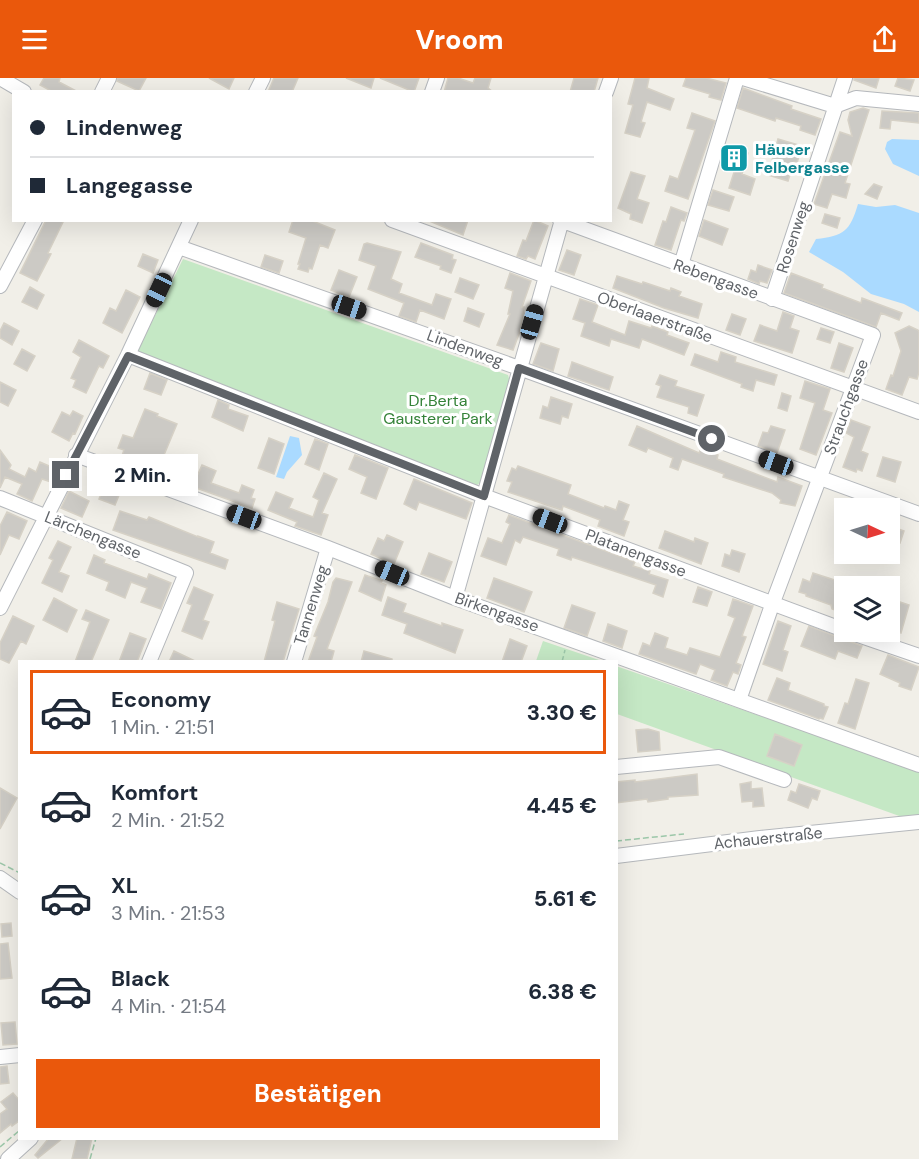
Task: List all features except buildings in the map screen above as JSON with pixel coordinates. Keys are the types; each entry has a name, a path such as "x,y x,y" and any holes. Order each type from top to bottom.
{"street":[{"path":"0,78 21,90"},
{"path":"681,266 737,78"},
{"path":"743,78 836,106 856,98 919,104"},
{"name":"Rosenweg","path":"772,299 845,78"},
{"path":"2,278 34,222"},
{"path":"0,608 128,356 190,222"},
{"name":"Oberlaaerstraße","path":"397,222 545,278 919,412"},
{"path":"455,598 561,222"},
{"name":"Rebengasse","path":"564,222 873,335"},
{"name":"Lindenweg","path":"179,247 919,514"},
{"name":"Strauchgasse","path":"772,604 873,335"},
{"name":"Platanengasse","path":"128,356 484,496 834,626"},
{"name":"Birkengasse","path":"76,455 328,548 455,598 919,765"},
{"name":"Lärchengasse","path":"0,498 186,573 150,660"},
{"name":"Tannenweg","path":"295,660 328,548"},
{"path":"739,700 772,604"},
{"name":"Platanengasse","path":"879,642 919,656"},
{"path":"618,766 720,757 784,780"},
{"name":"Achauerstraße","path":"618,856 760,838 919,822"},
{"path":"0,1057 18,1055"},
{"path":"8,1159 29,1140"}],"path":[{"path":"0,863 18,872"},
{"path":"0,1147 18,1132"},
{"path":"90,1159 95,1140"}],"green space":[{"name":"Dr.Berta Gausterer Park","path":"183,259 508,375 511,385 485,479 477,485 137,352"},
{"path":"543,641 599,660 536,660"},
{"path":"618,667 919,771 919,815 902,817 618,714"}],"water":[{"path":"892,139 919,140 919,176 893,164 885,149 887,142"},
{"path":"858,204 876,207 895,205 919,213 919,312 904,304 871,294 843,272 809,252 816,239 839,234 849,226"},
{"path":"290,436 299,438 302,455 284,479 276,477"}],"place":[{"name":"Häuser Felbergasse","path":"734,158"}],"route":[{"path":"66,475 128,356 484,496 519,368 712,439"}]}
